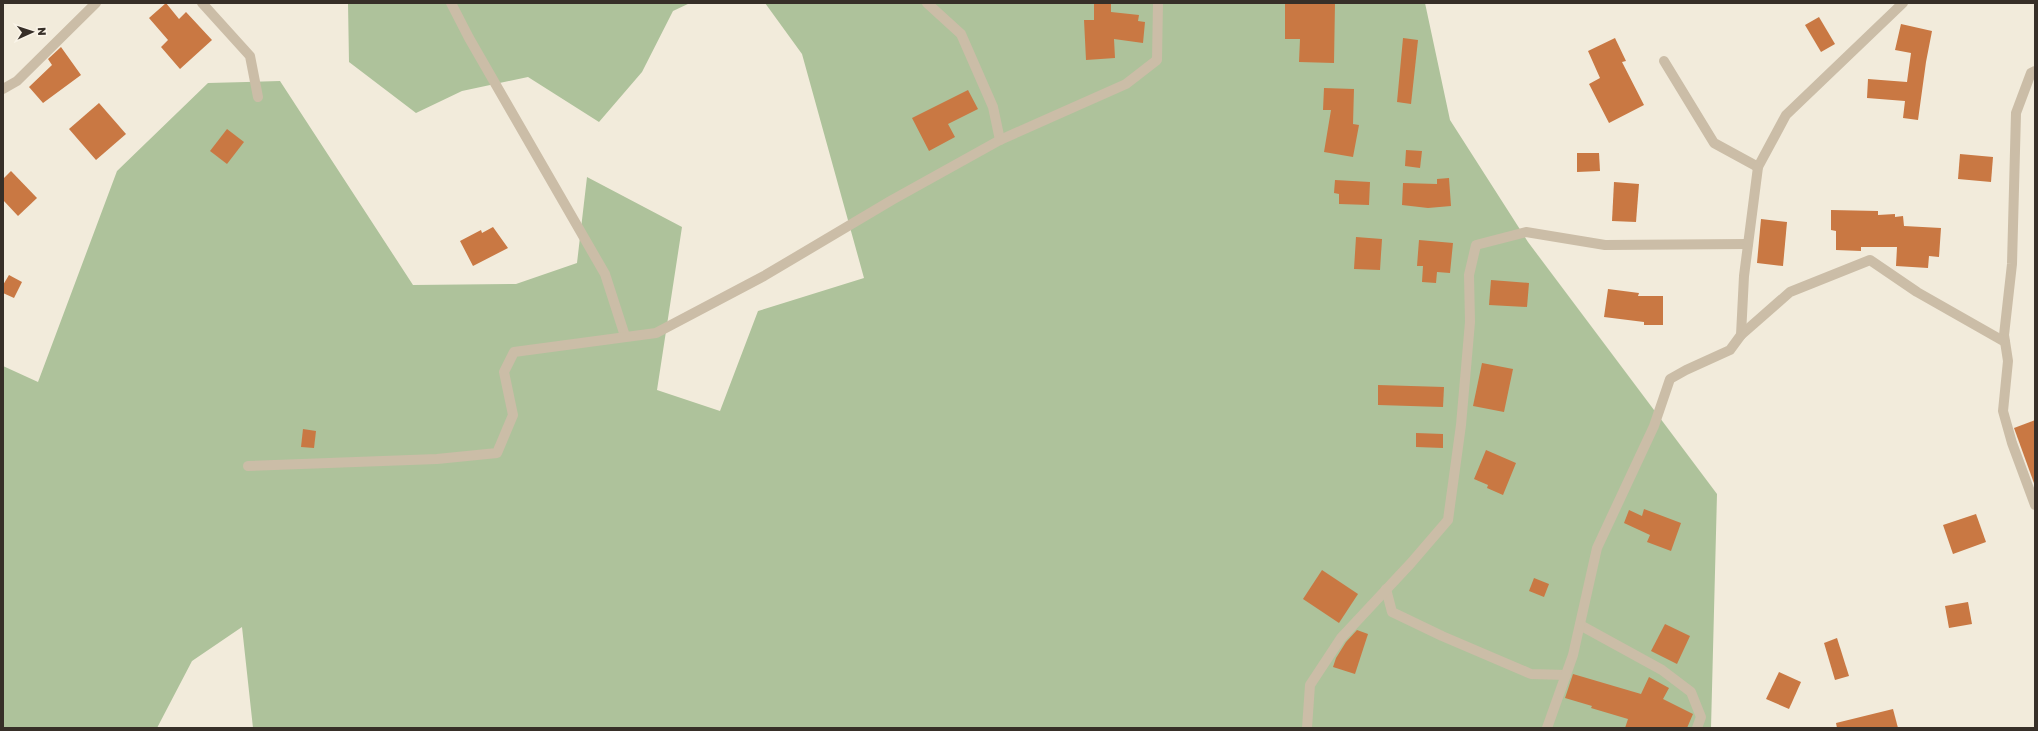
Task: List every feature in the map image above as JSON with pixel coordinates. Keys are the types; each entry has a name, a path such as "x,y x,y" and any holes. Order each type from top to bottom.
{"street":[{"path":"3,89 17,81 96,3"},
{"path":"202,3 250,56 258,96"},
{"path":"451,3 469,38 605,274 625,336"},
{"path":"927,3 961,34 993,108 1000,140"},
{"path":"248,466 437,459 497,452 513,415 504,372 514,352 656,332 757,280 892,200 1000,140 1126,84 1157,60 1158,3"},
{"path":"1741,335 1748,244 1758,167 1786,115 1903,3"},
{"path":"1664,61 1714,143 1758,167"},
{"path":"2035,71 2031,73 2016,113 2012,264 2004,335 2008,361 2003,411 2012,443 2035,505"},
{"path":"1306,728 1310,686 1340,638 1448,520 1460,425 1470,322 1469,274 1476,245 1526,232 1605,245 1748,244"},
{"path":"1546,728 1573,655 1597,548 1654,426 1670,380 1686,370 1730,350 1741,335 1790,292 1870,260 1917,292 2005,342"},
{"path":"1386,589 1392,612 1442,636 1531,674 1566,674"},
{"path":"1580,625 1662,670 1691,692 1701,717 1697,728"}],"green space":[{"path":"348,3 690,3 673,11 642,72 599,122 528,77 462,91 416,113 349,62"},
{"path":"765,3 1425,3 1450,120 1528,242 1717,494 1711,728 253,728 242,627 192,661 157,728 3,728 3,366 38,382 117,171 208,83 280,81 413,285 516,284 577,263 587,177 682,227 657,390 720,411 758,311 864,278 802,54"}],"building":[{"path":"166,3 179,19 186,12 212,40 180,69 161,47 168,40 149,18"},
{"path":"1285,3 1335,3 1334,63 1299,62 1300,39 1285,39"},
{"path":"1094,4 1111,4 1111,12 1139,15 1138,21 1145,22 1143,43 1114,39 1115,58 1086,60 1084,20 1094,20"},
{"path":"1819,17 1835,44 1821,52 1805,25"},
{"path":"1901,24 1932,31 1918,120 1903,118 1905,101 1867,98 1868,79 1907,82 1911,53 1895,50"},
{"path":"1403,38 1418,40 1411,104 1397,102"},
{"path":"1615,38 1626,61 1622,62 1644,105 1609,123 1589,84 1600,78 1588,51"},
{"path":"61,47 81,75 43,103 29,87 52,65 48,59"},
{"path":"1324,88 1354,89 1353,124 1359,125 1353,157 1324,152 1331,110 1323,110"},
{"path":"968,90 978,109 948,124 955,137 929,151 912,118"},
{"path":"99,103 126,134 96,160 69,129"},
{"path":"227,129 244,142 227,164 210,151"},
{"path":"1406,150 1422,151 1420,168 1405,166"},
{"path":"1577,153 1599,153 1600,171 1577,172"},
{"path":"1960,154 1993,157 1991,182 1958,179"},
{"path":"11,171 37,198 18,216 3,200 3,179"},
{"path":"1449,178 1451,206 1428,208 1402,205 1403,183 1437,184 1437,179"},
{"path":"1335,180 1370,182 1369,205 1339,204 1339,194 1334,193"},
{"path":"1614,182 1639,184 1636,222 1612,221"},
{"path":"1831,210 1878,211 1878,215 1895,214 1895,217 1903,216 1904,226 1941,228 1939,257 1929,256 1928,268 1896,266 1897,247 1861,247 1861,251 1836,250 1836,231 1831,230"},
{"path":"1761,219 1787,222 1783,266 1757,263"},
{"path":"493,227 508,248 473,266 460,241 481,230 482,233"},
{"path":"1356,237 1382,239 1380,270 1354,269"},
{"path":"1419,240 1453,243 1450,273 1437,272 1436,283 1422,282 1423,266 1417,266"},
{"path":"9,275 22,282 14,298 3,293 3,285"},
{"path":"1491,280 1529,283 1527,307 1489,305"},
{"path":"1608,289 1639,293 1638,296 1663,296 1663,325 1644,325 1644,322 1604,317"},
{"path":"1482,363 1513,369 1504,412 1473,406"},
{"path":"1378,385 1444,387 1443,407 1378,405"},
{"path":"2035,420 2035,486 2014,428"},
{"path":"303,429 316,431 314,448 301,447"},
{"path":"1416,433 1443,434 1443,448 1416,447"},
{"path":"1486,450 1516,463 1503,495 1487,488 1488,485 1474,479"},
{"path":"1644,509 1681,523 1671,551 1647,542 1650,535 1624,523 1629,510 1642,516"},
{"path":"1976,514 1986,542 1953,554 1943,525"},
{"path":"1322,570 1358,594 1339,623 1303,599"},
{"path":"1534,578 1549,584 1544,597 1529,591"},
{"path":"1968,602 1972,624 1949,628 1945,606"},
{"path":"1665,624 1690,636 1677,664 1651,651"},
{"path":"1357,630 1368,634 1355,674 1333,667 1336,658 1346,642"},
{"path":"1837,638 1849,676 1835,680 1824,643"},
{"path":"1779,672 1801,682 1789,709 1766,699"},
{"path":"1573,674 1641,694 1649,677 1669,688 1663,699 1693,714 1687,728 1625,728 1628,719 1591,708 1592,706 1565,698"},
{"path":"1893,709 1898,728 1837,728 1836,723"}]}
